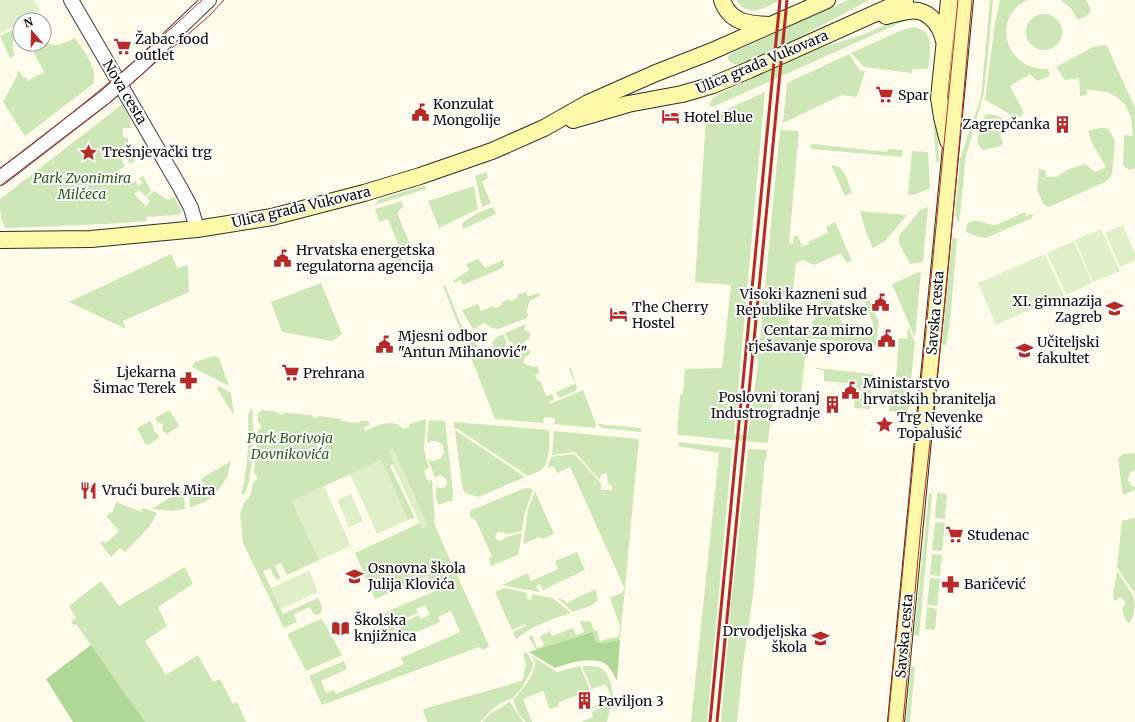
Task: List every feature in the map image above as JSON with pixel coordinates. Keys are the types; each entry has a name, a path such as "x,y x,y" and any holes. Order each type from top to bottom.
{"main road":[{"path":"722,0 731,15 741,22 748,24 771,25"},
{"name":"Ulica grada Vukovara","path":"544,128 588,103 656,73 710,52 827,0"},
{"name":"Ulica grada Vukovara","path":"0,240 91,239 197,229 272,217 364,193 420,176 483,154 544,128 611,108 682,94 713,85 905,0"},
{"path":"949,0 939,98 950,151"},
{"name":"Savska cesta","path":"896,722 965,0"},
{"path":"866,17 908,11 919,12 929,16 938,24 945,43"}],"street":[{"name":"Nova cesta","path":"71,0 191,208 197,229"},
{"path":"0,178 30,156 119,84 209,0"}],"green space":[{"path":"0,0 34,0 40,11 12,12 12,27 0,34"},
{"path":"736,0 781,0 762,9 751,10 741,6"},
{"path":"848,0 869,0 802,36 740,64 730,62 728,59 728,56 734,52"},
{"path":"990,0 993,0 984,93 966,156 959,224 955,215 960,159 981,97"},
{"path":"1000,0 1027,0 1016,9 1009,19 1006,31 1008,42 1013,53 1022,62 1034,67 1048,69 1050,76 1037,81 1030,74 1010,86 1024,113 1018,117 1015,117 985,100 995,23"},
{"path":"1060,0 1086,0 1091,10 1088,15 1078,20 1070,7"},
{"path":"1044,14 1054,17 1059,22 1062,32 1059,42 1054,47 1044,50 1034,47 1029,42 1026,32 1029,22 1034,17"},
{"path":"905,16 908,18 902,22 717,105 712,107 709,105 712,99 719,94 817,49 862,35"},
{"path":"914,27 921,29 929,38 930,49 928,69 913,69 912,73 864,67 851,53 902,30"},
{"path":"12,30 12,52 14,52 15,55 10,58 0,36"},
{"path":"938,31 937,110 939,162 937,162 932,103"},
{"path":"75,38 92,66 94,72 93,84 25,136 3,102 18,74 17,72 19,71 28,81 44,72 33,52 52,52 52,45 59,45"},
{"path":"1104,45 1107,46 1135,108 1135,168 1130,170 1123,166 1124,135 1133,136 1131,117 1126,106 1118,98 1107,92 1086,89 1087,95 1080,96 1079,78 1065,80 1056,67 1093,47"},
{"path":"849,54 860,71 865,71 857,97 842,95 783,123 787,83"},
{"path":"765,92 734,434 748,435 757,372 780,130 799,131 789,243 793,244 794,236 798,236 802,246 809,244 808,242 828,233 826,227 835,222 852,261 846,262 841,253 814,265 803,260 796,263 789,325 812,329 812,322 819,314 821,298 827,294 830,297 842,323 873,326 864,300 868,298 879,322 876,345 807,338 801,394 796,399 773,396 768,443 677,435 680,395 683,394 685,369 722,368 731,285 695,282 706,119"},
{"name":"Park Zvonimira Milčeca","path":"120,106 123,106 130,119 131,128 123,128 123,137 128,138 128,146 126,147 135,162 130,164 124,153 119,155 125,166 119,170 123,177 125,177 126,180 129,178 130,180 127,182 128,185 136,181 138,186 142,183 139,178 143,176 151,191 146,197 139,190 134,194 146,206 150,201 147,198 154,191 168,200 174,197 182,212 177,215 146,217 147,221 6,228 1,218 0,199"},
{"path":"988,114 1000,117 1009,124 1002,132 1001,137 1003,143 1001,146 984,150 981,149 977,141 984,116"},
{"path":"1106,128 1110,131 1115,141 1112,174 1107,181 1049,207 1044,205 1037,190 1039,169 1045,170 1046,177 1056,177 1069,169 1085,164 1095,172 1106,167 1092,143 1088,131"},
{"path":"812,144 887,152 888,149 903,150 902,157 811,149 810,146"},
{"path":"912,151 928,152 930,188 916,194 908,195"},
{"path":"831,165 840,168 843,171 852,193 845,196"},
{"path":"487,172 488,178 482,182 491,203 482,207 475,176"},
{"path":"425,185 426,189 374,205 380,199"},
{"path":"474,186 478,209 439,228 428,201"},
{"path":"402,201 403,207 397,213 410,244 400,249 388,219 379,222 375,209"},
{"path":"493,207 496,214 463,229 463,222 478,213"},
{"path":"928,207 923,262 910,264 899,243 899,236 920,210"},
{"path":"860,211 907,215 885,241 873,248 866,232"},
{"path":"1025,212 1026,216 1033,214 1032,218 986,238 978,237 966,232 967,224 970,222 977,221 996,225"},
{"path":"1123,225 1135,254 1135,260 1120,267 1105,233"},
{"path":"1101,229 1120,271 1093,282 1075,240"},
{"path":"952,239 957,239 950,321 946,345 942,344"},
{"path":"1074,241 1092,283 1066,295 1047,253"},
{"path":"418,243 423,247 400,258 404,268 396,268 392,256"},
{"path":"171,254 177,268 188,265 189,292 123,321 126,329 69,302"},
{"path":"1045,254 1064,295 996,325 978,283"},
{"path":"478,259 485,268 503,260 504,266 463,285 461,280 453,283 453,281 469,270 466,264"},
{"path":"921,271 915,338 892,284"},
{"path":"321,283 342,334 332,341 282,332 271,302"},
{"path":"445,285 462,325 477,345 500,360 509,350 513,350 514,348 521,348 531,351 529,355 525,357 523,363 533,367 537,366 540,373 535,375 538,381 540,380 546,396 552,394 554,399 549,402 550,404 583,390 596,424 595,428 554,424 555,418 544,417 543,423 495,419 443,286"},
{"path":"526,292 528,296 539,293 540,296 530,300 526,313 528,314 527,318 498,329 492,328 484,323 476,328 472,328 462,310 478,304 481,311 494,306 495,308 502,305 501,303 509,299 510,301 518,298 517,295"},
{"path":"526,324 524,330 531,333 529,339 525,341 523,345 514,345 512,342 509,342 505,333"},
{"path":"908,327 915,343 911,379 896,377 899,338 907,339"},
{"path":"503,334 507,343 505,345 506,349 502,355 493,346 493,341 498,336"},
{"path":"214,356 219,358 229,386 192,367 195,362"},
{"path":"571,368 577,388 575,391 559,398 556,392 575,384 569,369"},
{"path":"815,369 873,374 870,409 854,408 856,384 824,381 824,370"},
{"path":"892,382 910,383 908,413 889,411"},
{"path":"219,386 231,393 234,416 217,388"},
{"path":"252,407 252,463 245,494 241,494 248,454 248,414"},
{"name":"Park Borivoja Dovnikovića","path":"262,410 277,412 281,415 285,413 311,415 314,418 319,416 341,419 341,421 360,423 360,421 369,421 369,425 364,427 365,431 379,425 390,423 399,425 403,429 409,427 410,424 426,419 424,449 429,469 424,471 427,480 430,481 432,479 435,526 489,646 483,650 479,647 322,705 309,676 344,661 347,669 321,681 326,693 333,690 336,694 404,664 401,658 460,632 451,611 438,617 440,622 394,642 393,639 400,624 419,615 420,619 430,615 425,605 416,609 418,613 397,622 392,636 382,614 435,591 428,576 375,599 355,553 420,523 393,464 390,466 415,518 408,520 381,460 292,501 319,560 287,575 281,563 275,566 281,579 276,580 270,568 263,571 283,614 318,598 322,606 322,610 320,614 316,615 310,607 294,614 297,622 284,628 243,543 240,514 244,503 250,496 253,483 257,479 257,475 254,473 258,429 261,428 261,425 258,422 258,413","holes":["389,450 428,526 423,528"]},
{"path":"167,411 170,411 179,425 167,434 162,430 163,424 158,423 155,418"},
{"path":"429,420 445,421 453,497 451,502 449,501 439,505 436,499 436,487 443,488 447,481 446,478 439,475 435,478 428,459 432,461 438,460 444,452 442,444 433,441 427,443"},
{"path":"150,421 153,425 153,430 158,434 159,438 148,445 145,444 137,428"},
{"path":"454,422 549,430 549,451 547,462 542,469 528,476 458,429 454,428"},
{"path":"597,424 641,428 641,432 602,428"},
{"path":"455,430 525,477 479,497 464,492"},
{"path":"554,431 639,439 620,640 599,643 596,642 591,632 536,650 529,637 532,635 537,648 544,645 540,636 549,632 547,626 552,636 573,628 576,635 584,632 580,621 584,621 591,622 594,631 597,630 600,641 619,636 620,626 610,598 623,592 624,587 570,467 557,473 554,466 548,468 551,457 574,454 601,483 601,490 612,490 612,485 608,484 607,474 601,474 600,480 575,452 552,455"},
{"path":"679,442 732,448 707,722 691,722 719,453 678,446"},
{"path":"393,448 428,526 423,528 388,450"},
{"path":"748,449 767,450 767,458 765,458 753,595 743,664 737,722 721,722 731,605"},
{"path":"1135,453 1135,470 1130,473 1128,480 1131,485 1135,487 1135,490 1123,495 1118,459 1123,454"},
{"path":"381,460 408,520 377,534 350,474"},
{"path":"231,461 227,478 217,492 201,481 202,478"},
{"path":"197,486 213,496 190,508 189,490"},
{"path":"324,486 351,546 319,560 292,501"},
{"path":"527,488 533,490 524,515 522,531 506,534 503,532 498,532 495,536 497,540 501,541 506,537 522,533 518,555 491,566 489,559 492,557 477,523 470,517 470,511"},
{"path":"180,491 184,491 185,509 171,511 152,509"},
{"path":"535,491 554,534 542,539 540,537 523,544 528,510"},
{"path":"929,493 932,494 919,636 914,635"},
{"path":"937,493 947,494 945,519 935,518"},
{"path":"351,494 363,521 349,527 337,500"},
{"path":"116,502 141,512 143,508 157,513 150,526 125,552 120,548 111,557 100,543 103,541 106,543 119,531 106,516 113,511"},
{"path":"1135,518 1135,594 1117,567 1122,521"},
{"path":"935,522 945,523 942,551 932,550"},
{"path":"577,552 585,570 543,590 540,584 536,586 539,592 502,585 528,573 531,581 558,569 555,561"},
{"path":"932,554 942,555 940,576 930,575"},
{"path":"185,567 193,584 158,607 167,626 145,641 166,675 198,655 213,682 220,679 233,704 237,702 246,722 145,722 76,624 73,625 71,621 76,618 69,606 101,581 119,606"},
{"path":"309,571 318,592 281,609 271,588"},
{"path":"1117,571 1134,598 1133,616 1128,623 1122,609 1126,603 1121,597 1114,601 1113,596"},
{"path":"930,578 940,579 937,606 927,605"},
{"path":"504,588 527,593 526,599 531,600 532,594 553,598 571,613 535,626 516,639 513,632 526,626 525,624 512,630 495,592"},
{"path":"596,589 598,601 590,606 573,612 557,598 564,600 566,603"},
{"path":"927,607 937,609 935,630 925,629"},
{"path":"321,619 342,655 306,671 287,634"},
{"path":"592,632 596,642 599,643 620,640 617,681 607,665 602,662 588,660 555,668 529,652"},
{"path":"91,645 145,722 73,722 46,679"},
{"path":"523,653 527,653 533,663 533,668 521,689 513,698 501,703 490,711 480,722 427,722 423,709 522,681 526,665"},
{"path":"530,655 557,672 580,666 590,690 558,703 559,706 550,709 543,691 523,699 532,722 526,722 519,715 513,700 530,678 535,667 535,662"},
{"path":"582,666 594,666 601,668 609,678 612,687 613,700 607,722 581,722 593,717 592,712 605,706 604,704 584,712 583,711 612,699 606,684 592,689"},
{"path":"911,667 915,667 910,722 906,722"},
{"path":"510,702 523,722 482,722 491,713"}],"tram line":[{"path":"0,168 40,139 99,91 202,0"},
{"path":"0,186 109,103 210,15 224,0"},
{"path":"888,722 958,0"},
{"path":"903,722 921,526 946,293 972,0"}],"railway":[{"path":"710,722 780,0"},
{"path":"717,722 787,0"}],"place":[{"name":"Žabac food outlet","path":"122,47"},
{"name":"Spar","path":"885,95"},
{"name":"Konzulat Mongolije","path":"420,112"},
{"name":"Hotel Blue","path":"671,117"},
{"name":"Zagrepčanka","path":"1063,124"},
{"name":"Trešnjevački trg","path":"89,152"},
{"name":"Hrvatska energetska regulatorna agencija","path":"283,258"},
{"name":"Visoki kazneni sud Republike Hrvatske","path":"880,302"},
{"name":"XI. gimnazija Zagreb","path":"1115,309"},
{"name":"The Cherry Hostel","path":"619,315"},
{"name":"Centar za mirno rješavanje sporova","path":"886,338"},
{"name":"Mjesni odbor \"Antun Mihanović\"","path":"385,344"},
{"name":"Učiteljski fakultet","path":"1024,350"},
{"name":"Prehrana","path":"290,373"},
{"name":"Ljekarna Šimac Terek","path":"189,380"},
{"name":"Ministarstvo hrvatskih branitelja","path":"850,391"},
{"name":"Poslovni toranj Industrogradnje","path":"833,405"},
{"name":"Trg Nevenke Topalušić","path":"884,425"},
{"name":"Vrući burek Mira","path":"89,490"},
{"name":"Studenac","path":"954,535"},
{"name":"Osnovna škola Julija Klovića","path":"355,576"},
{"name":"Baričević","path":"951,584"},
{"name":"Školska knjižnica","path":"341,628"},
{"name":"Drvodjeljska škola","path":"820,639"},
{"name":"Paviljon 3","path":"585,701"}]}
